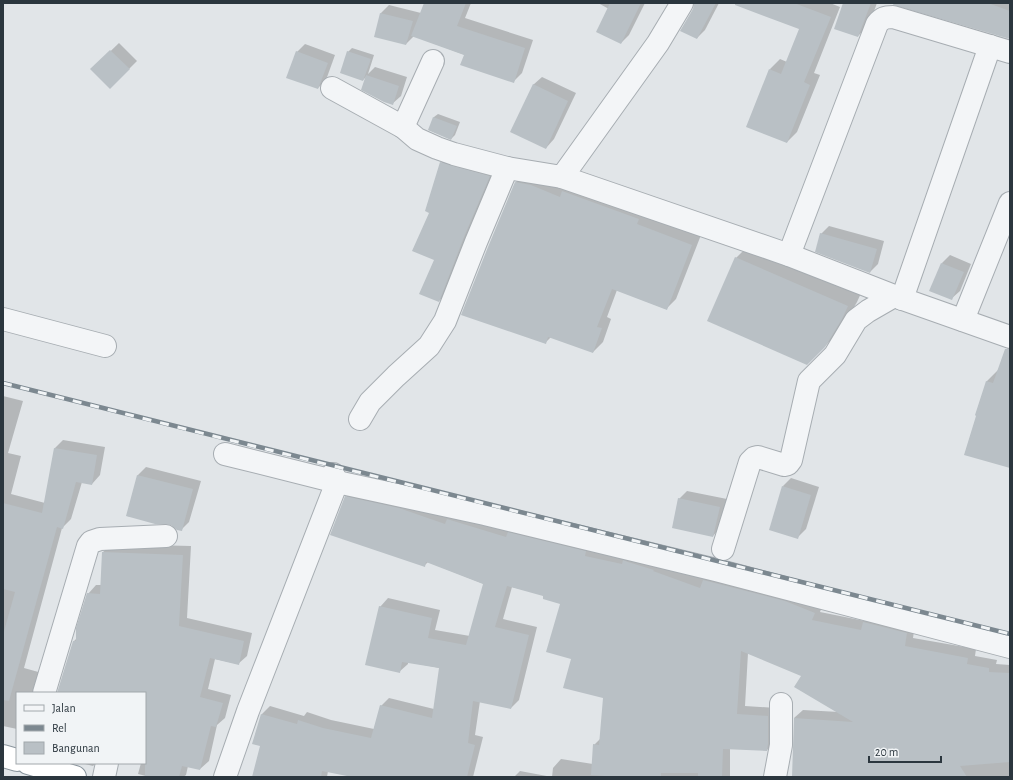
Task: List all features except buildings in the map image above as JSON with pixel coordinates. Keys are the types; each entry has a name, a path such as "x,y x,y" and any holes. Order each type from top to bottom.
{"highway":[{"path":"3,756 16,760"},
{"path":"31,764 75,777"}],"street":[{"path":"562,177 658,43 682,3"},
{"path":"789,255 877,24 881,19 893,17 1010,52"},
{"path":"719,561 750,462 754,458 758,457 784,465 788,464 791,460 810,381 835,355 856,320 868,311 898,298 990,46"},
{"path":"403,127 433,61"},
{"path":"332,88 403,127 418,139 437,148 507,168 562,177 789,255 898,298 1010,336"},
{"path":"360,419 370,402 428,346 445,321 507,168"},
{"path":"963,320 1010,203"},
{"path":"3,319 105,346"},
{"path":"225,454 335,478 485,514 719,561 1010,647"},
{"path":"225,777 248,711 335,478"},
{"path":"44,692 88,546 91,542 100,539 166,536"},
{"path":"775,777 781,745 781,704"},
{"path":"104,777 107,764"}],"railway":[{"path":"3,383 1010,634"}]}
